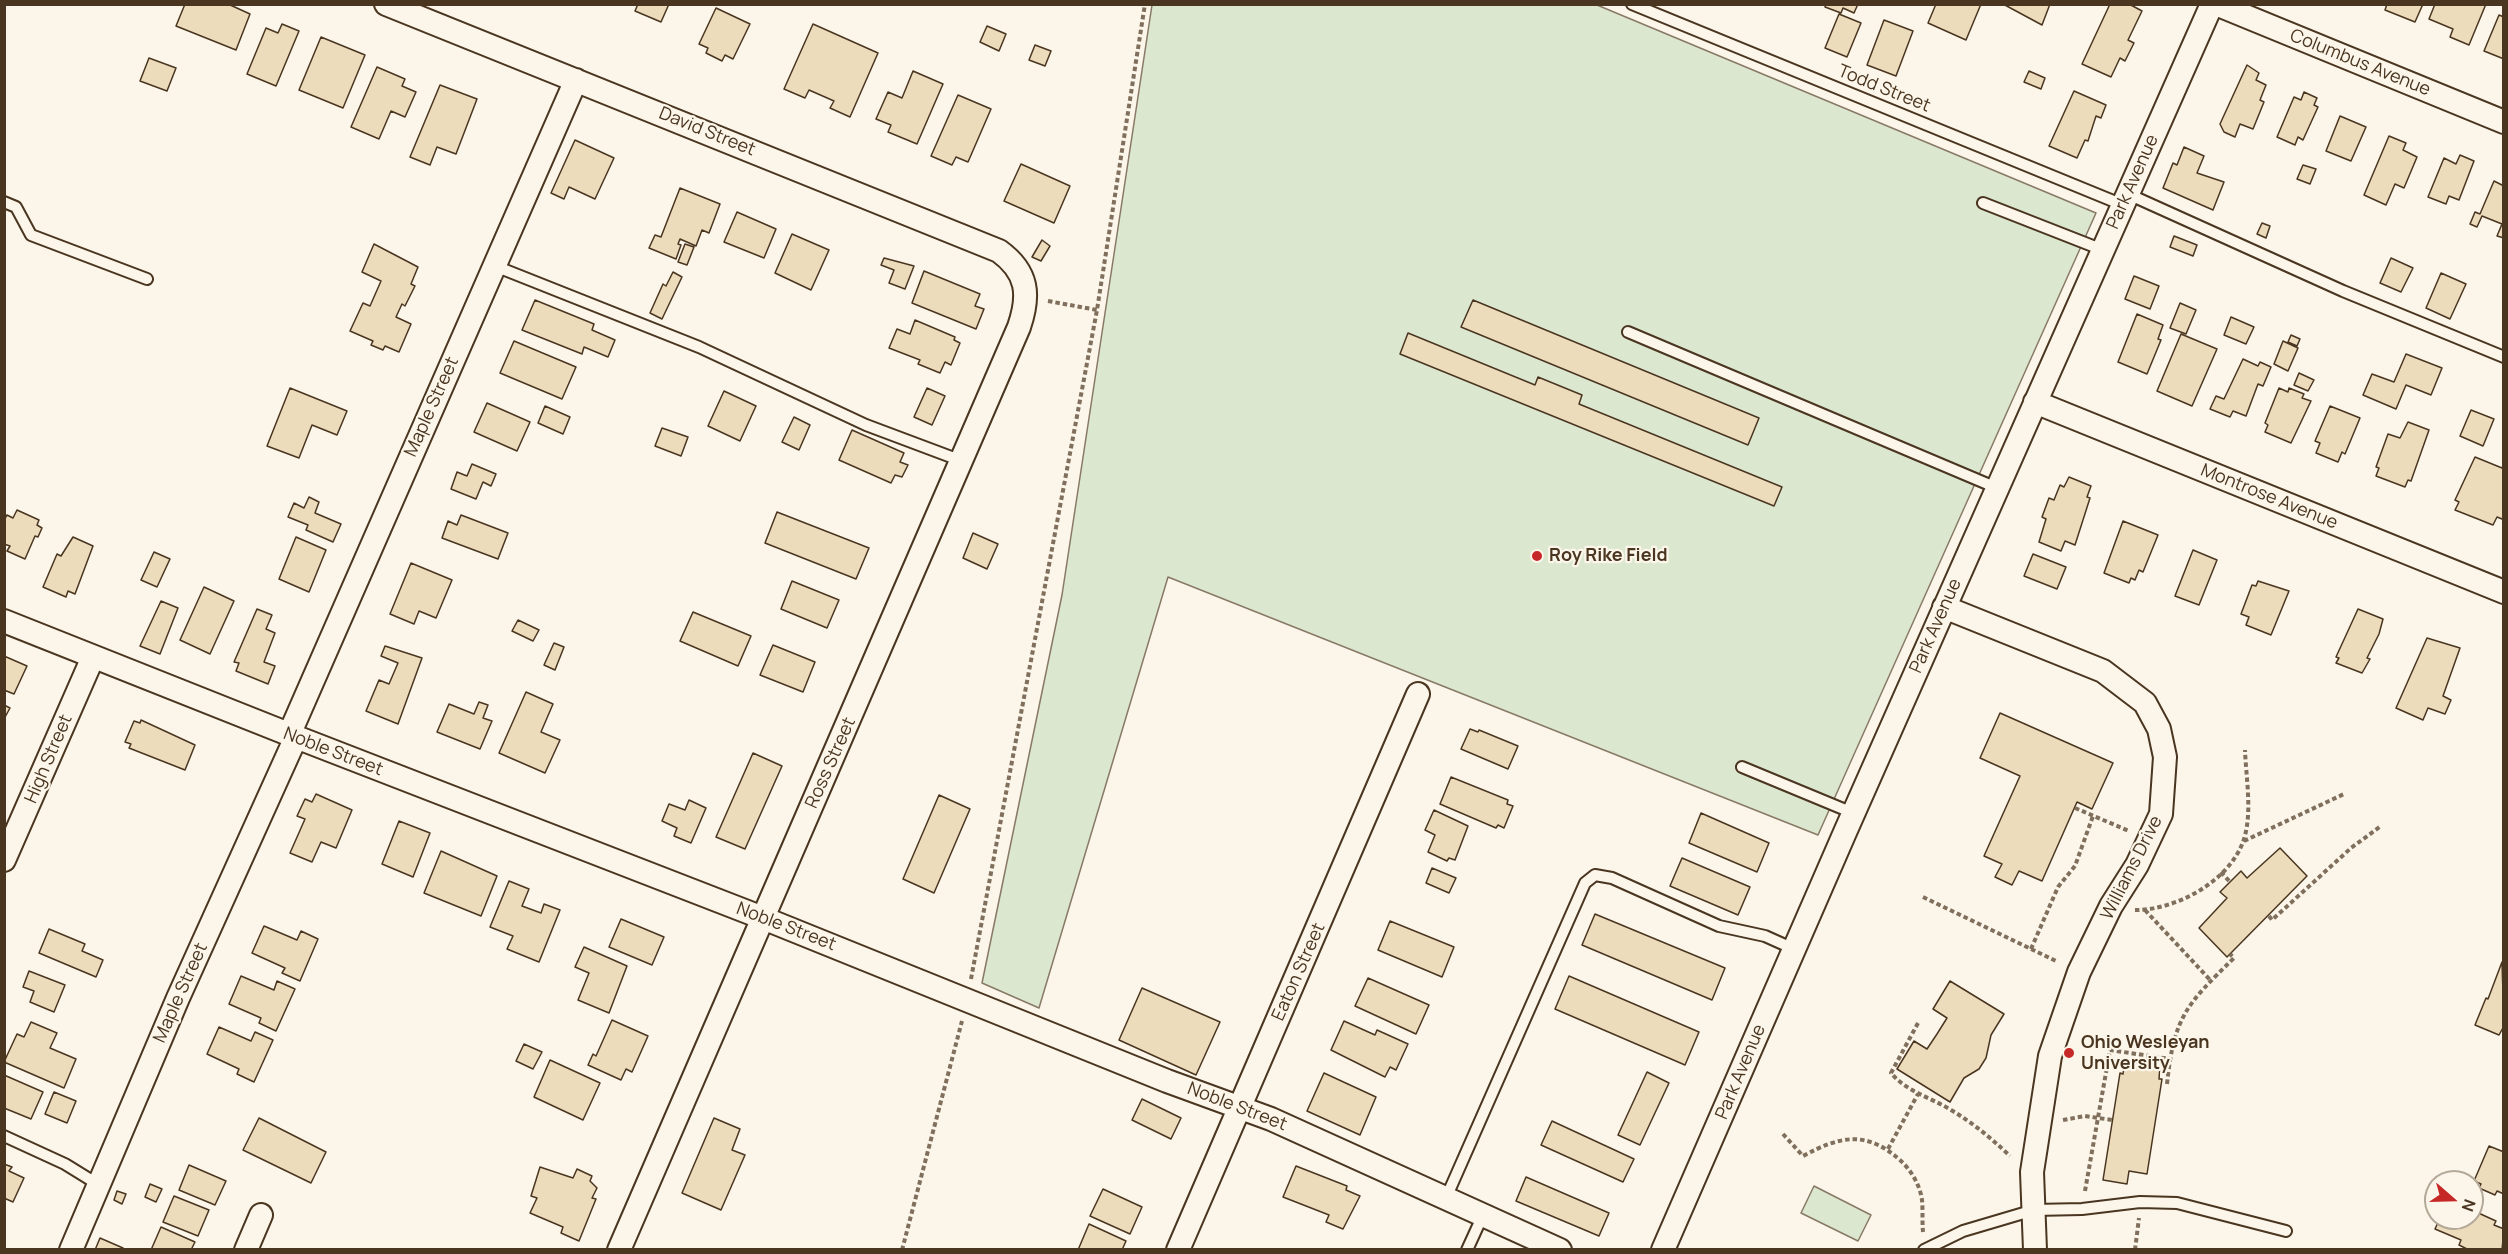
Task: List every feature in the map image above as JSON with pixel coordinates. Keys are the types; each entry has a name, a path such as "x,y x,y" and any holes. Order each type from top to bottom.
{"street":[{"name":"David Street","path":"386,4 999,251 1009,258 1020,273 1027,297"},
{"name":"Park Avenue","path":"1663,1250 1944,607 2214,4"},
{"name":"Columbus Avenue","path":"2214,4 2504,122"},
{"name":"Maple Street","path":"71,1250 576,80"},
{"name":"Ross Street","path":"619,1250 962,461 1019,327 1027,297"},
{"name":"Montrose Avenue","path":"2035,402 2504,592"},
{"name":"Williams Drive","path":"1944,607 2103,671 2145,703 2159,729 2165,757 2161,814 2137,865 2111,906 2079,972 2050,1056 2032,1172 2035,1250"},
{"name":"Noble Street","path":"4,621 292,736 763,918 1348,1152 1560,1250"},
{"name":"High Street","path":"4,860 93,657"},
{"name":"Eaton Street","path":"1178,1250 1418,694"},
{"path":"246,1250 261,1215"}],"lane":[{"name":"Todd Street","path":"1632,4 2126,200 2504,357"},
{"path":"4,202 16,207 31,235 147,279"},
{"path":"1983,203 2103,250"},
{"path":"495,266 699,347 866,425 962,461"},
{"path":"1628,332 1997,488"},
{"path":"1742,767 1853,813"},
{"path":"1446,1198 1585,883 1594,874 1612,878 1719,927 1765,936 1794,949"},
{"path":"4,1136 65,1164 99,1185"},
{"path":"1924,1249 1963,1231 2034,1210 2082,1209 2140,1202 2177,1203 2286,1231"},
{"path":"1467,1250 1483,1215"}],"path":[{"path":"902,1250 968,999 1097,310 1145,4"},
{"path":"1027,297 1097,310"},
{"path":"2111,906 2125,910 2145,910 2187,898 2221,872 2243,842 2248,820 2245,750"},
{"path":"2243,842 2344,795"},
{"path":"2075,808 2149,839"},
{"path":"2031,949 2058,887 2075,866 2093,816"},
{"path":"2269,916 2272,920 2351,849 2381,826"},
{"path":"2221,872 2230,882"},
{"path":"1923,897 2079,972"},
{"path":"2145,910 2211,981"},
{"path":"2167,1084 2170,1059 2179,1023 2187,1007 2234,958 2230,954"},
{"path":"1918,1023 1891,1073 1899,1082 1918,1094 1949,1108 1982,1130 2032,1172"},
{"path":"2082,1209 2110,1050 2170,1059"},
{"path":"1888,1149 1918,1094"},
{"path":"2039,1122 2085,1116 2112,1120"},
{"path":"1783,1134 1803,1156 1830,1143 1857,1138 1875,1142 1888,1149 1905,1164 1914,1177 1922,1198 1924,1249"},
{"path":"2135,1250 2140,1202"}],"green space":[{"name":"Roy Rike Field","path":"1152,5 1597,5 2096,213 1818,835 1168,577 1039,1008 982,983 1062,595"},
{"path":"1814,1186 1871,1215 1858,1241 1801,1213"}],"building":[{"path":"185,4 228,4 250,14 236,50 176,26"},
{"path":"638,4 669,4 661,22 635,11"},
{"path":"1826,4 1858,4 1854,13 1843,8 1841,13 1825,7"},
{"path":"1936,4 1981,4 1966,40 1928,23"},
{"path":"2003,4 2050,4 2042,25"},
{"path":"2110,4 2129,4 2142,11 2128,40 2134,43 2125,61 2120,58 2111,77 2082,64"},
{"path":"2387,4 2423,4 2415,22 2385,10"},
{"path":"2435,4 2486,4 2469,45 2450,37 2453,29 2429,19"},
{"path":"716,8 750,24 733,59 725,55 722,61 706,53 708,48 699,44"},
{"path":"1839,14 1861,23 1847,57 1825,48"},
{"path":"2499,15 2504,17 2504,59 2484,51"},
{"path":"1884,20 1913,31 1896,76 1867,65"},
{"path":"282,24 299,31 276,86 247,74 266,28 278,33"},
{"path":"813,24 878,53 850,117 830,108 834,101 809,90 805,98 784,89"},
{"path":"987,26 1006,34 999,51 980,42"},
{"path":"321,37 365,55 343,108 299,90"},
{"path":"1035,45 1051,51 1045,66 1029,60"},
{"path":"149,58 176,68 167,91 140,81"},
{"path":"2247,65 2259,73 2256,80 2266,85 2260,100 2264,102 2253,129 2240,124 2235,137 2224,132 2220,124"},
{"path":"377,67 405,79 402,86 416,92 405,117 391,111 379,139 351,127"},
{"path":"913,71 943,84 917,144 888,132 891,125 876,119 888,92 902,98"},
{"path":"2029,71 2045,78 2041,89 2024,82"},
{"path":"440,85 477,99 456,154 437,147 430,165 410,157"},
{"path":"2074,91 2106,105 2101,118 2096,116 2088,141 2085,140 2077,158 2049,146"},
{"path":"2304,92 2317,98 2314,105 2318,107 2303,140 2298,137 2295,145 2277,137 2294,97 2301,100"},
{"path":"958,95 991,109 968,162 956,157 952,165 931,156"},
{"path":"2340,116 2366,127 2351,161 2326,151"},
{"path":"2389,136 2406,143 2403,150 2417,157 2404,188 2395,184 2386,205 2364,195"},
{"path":"575,140 614,158 595,199 569,187 564,199 551,193"},
{"path":"2184,147 2204,156 2197,173 2224,182 2213,210 2163,188 2173,163 2177,165"},
{"path":"2460,155 2474,161 2459,200 2449,196 2446,204 2428,197 2444,158 2456,164"},
{"path":"1021,164 1070,186 1054,223 1004,201"},
{"path":"2303,165 2316,169 2310,184 2297,179"},
{"path":"2494,181 2504,186 2504,238 2497,236 2502,224 2482,216 2477,227 2470,224 2475,212 2480,214"},
{"path":"680,188 720,204 709,233 702,230 696,246 680,239 678,244 681,245 676,259 649,248 655,235 661,237"},
{"path":"737,212 776,229 764,258 724,242"},
{"path":"2262,223 2270,226 2266,238 2257,234"},
{"path":"792,234 829,250 811,290 775,273"},
{"path":"2174,236 2197,245 2193,256 2170,247"},
{"path":"1042,240 1050,246 1041,261 1032,257"},
{"path":"374,244 418,267 411,284 415,286 405,306 402,304 396,317 411,324 399,352 385,346 383,350 371,345 373,341 350,331 363,303 370,306 381,281 362,272"},
{"path":"685,244 694,247 687,265 678,262"},
{"path":"884,258 914,266 905,289 889,283 894,270 881,265"},
{"path":"2391,258 2413,268 2401,292 2380,283"},
{"path":"924,271 980,294 975,306 984,309 976,329 912,303"},
{"path":"673,272 682,277 662,319 650,313 663,284 666,286"},
{"path":"2441,273 2466,284 2450,319 2426,308"},
{"path":"2134,276 2159,286 2150,309 2125,299"},
{"path":"535,300 594,324 592,330 615,340 608,357 584,347 582,354 522,330"},
{"path":"1473,300 1759,418 1748,445 1461,327"},
{"path":"2180,303 2196,310 2186,334 2170,328"},
{"path":"2137,314 2163,325 2158,339 2161,340 2147,374 2118,362"},
{"path":"2231,317 2254,327 2246,344 2224,335"},
{"path":"915,320 955,337 954,340 960,343 951,365 945,362 940,373 918,364 920,360 889,348 897,329 910,334"},
{"path":"1408,333 1535,385 1538,377 1582,395 1579,404 1782,487 1774,506 1400,354"},
{"path":"2181,334 2217,349 2192,406 2157,391"},
{"path":"2291,335 2300,339 2297,346 2288,342"},
{"path":"514,341 576,367 562,399 500,373"},
{"path":"2283,341 2298,348 2288,371 2274,364"},
{"path":"2406,354 2442,368 2431,395 2406,385 2396,409 2363,395 2372,374 2394,382"},
{"path":"2243,359 2258,366 2260,362 2271,367 2263,386 2258,384 2246,416 2233,411 2230,417 2210,409 2216,396 2224,399"},
{"path":"2299,373 2314,380 2308,391 2294,385"},
{"path":"290,388 347,411 337,435 312,425 299,458 267,446"},
{"path":"927,388 945,396 932,425 914,417"},
{"path":"2279,388 2288,392 2289,388 2304,394 2302,398 2311,401 2291,443 2265,432 2268,425 2265,423"},
{"path":"724,391 756,406 740,441 708,426"},
{"path":"487,403 530,422 517,451 474,432"},
{"path":"545,406 570,417 563,434 538,423"},
{"path":"2330,406 2360,418 2345,454 2342,452 2338,462 2316,453 2320,443 2315,441"},
{"path":"2471,410 2494,419 2483,446 2460,436"},
{"path":"794,417 810,425 799,450 782,442"},
{"path":"2408,422 2429,430 2411,481 2408,480 2405,487 2376,476 2379,468 2376,467 2388,434 2400,438"},
{"path":"662,428 688,437 681,456 655,446"},
{"path":"852,430 904,453 900,462 908,465 902,477 895,475 891,483 839,460"},
{"path":"2475,457 2502,468 2504,463 2504,516 2502,519 2497,517 2493,525 2455,510 2459,502 2455,500"},
{"path":"472,464 496,474 491,486 483,482 476,499 451,489 457,472 467,476"},
{"path":"2069,477 2091,486 2087,497 2090,498 2075,545 2065,541 2061,551 2039,542 2046,519 2042,517 2049,498 2054,500 2060,485 2064,487"},
{"path":"309,497 319,502 315,513 341,524 333,542 306,530 308,525 288,517 294,503 304,508"},
{"path":"17,510 39,520 37,525 42,528 38,537 35,536 25,559 7,551 10,546 4,544 4,520 7,515 13,518"},
{"path":"777,512 869,548 856,579 765,543"},
{"path":"461,515 508,533 498,559 442,538 448,521 457,525"},
{"path":"2123,521 2158,535 2143,572 2139,570 2135,580 2131,578 2129,583 2104,573"},
{"path":"973,533 998,544 987,569 963,558"},
{"path":"73,537 93,546 75,594 68,591 66,597 43,587 57,554 61,556"},
{"path":"296,537 326,550 309,592 279,579"},
{"path":"2193,550 2217,560 2199,605 2175,596"},
{"path":"154,552 170,559 157,587 141,580"},
{"path":"2033,554 2066,567 2057,589 2024,576"},
{"path":"411,563 452,580 436,618 419,611 414,624 390,614"},
{"path":"792,581 839,600 827,628 781,609"},
{"path":"2258,581 2289,591 2271,635 2246,625 2249,617 2241,614 2252,585 2256,586"},
{"path":"204,587 234,601 210,654 180,640"},
{"path":"161,601 178,608 160,654 140,646"},
{"path":"257,609 272,615 266,629 275,633 264,662 275,666 268,684 236,671 239,663 234,662"},
{"path":"2358,609 2383,619 2379,634 2367,658 2370,659 2362,673 2336,663 2339,658 2336,657"},
{"path":"693,612 751,636 738,666 680,641"},
{"path":"518,620 539,630 533,641 512,631"},
{"path":"2427,638 2460,648 2443,696 2451,700 2445,714 2428,708 2423,720 2396,708"},
{"path":"554,643 564,647 555,670 544,665"},
{"path":"773,645 815,662 803,692 760,675"},
{"path":"385,646 422,658 398,724 366,711 379,680 389,684 398,663 381,656"},
{"path":"4,656 27,666 14,694 4,690"},
{"path":"526,692 553,704 541,732 560,740 545,773 499,753"},
{"path":"479,702 488,705 483,718 492,721 480,749 437,732 449,704 474,714"},
{"path":"4,705 10,708 4,719"},
{"path":"2000,713 2113,763 2092,809 2077,802 2042,881 2019,871 2012,885 1995,877 2002,864 1984,856 2020,776 1980,758"},
{"path":"141,720 195,745 185,770 129,748 131,744 125,742 134,721 140,723"},
{"path":"1470,729 1478,732 1479,730 1518,746 1508,769 1461,749"},
{"path":"753,753 782,766 745,849 716,837"},
{"path":"1451,777 1508,800 1507,804 1513,806 1504,828 1498,825 1496,828 1440,804"},
{"path":"316,794 352,810 336,848 321,842 312,862 290,853 305,819 297,816 305,799 312,802"},
{"path":"939,795 970,809 934,893 903,879"},
{"path":"689,800 706,808 691,843 674,836 677,828 662,821 669,804 685,810"},
{"path":"1434,810 1468,826 1455,860 1449,858 1447,861 1428,852 1435,835 1425,830"},
{"path":"1701,813 1769,843 1757,872 1689,843"},
{"path":"399,821 430,833 413,877 382,864"},
{"path":"2280,848 2307,876 2227,957 2199,928 2227,898 2220,892 2241,871 2247,878"},
{"path":"441,851 497,876 481,916 424,893"},
{"path":"1682,858 1750,887 1738,915 1670,886"},
{"path":"1432,868 1456,878 1449,893 1426,883"},
{"path":"509,881 529,889 522,906 541,913 544,904 560,910 539,962 507,949 513,936 490,927"},
{"path":"1595,914 1725,968 1712,1000 1582,945"},
{"path":"621,919 664,937 652,965 609,947"},
{"path":"1390,921 1454,947 1442,977 1378,950"},
{"path":"264,926 297,940 301,931 318,939 300,981 282,973 285,968 252,953"},
{"path":"49,929 85,944 82,951 103,960 96,977 39,953"},
{"path":"584,947 627,966 609,1013 578,1000 589,973 575,967"},
{"path":"2502,962 2504,1026 2499,1035 2475,1025"},
{"path":"29,971 65,985 54,1012 30,1002 34,991 23,987"},
{"path":"241,976 274,990 277,981 295,989 276,1031 259,1023 261,1018 229,1004"},
{"path":"1569,976 1699,1032 1685,1065 1555,1009"},
{"path":"1368,978 1429,1005 1416,1034 1355,1006"},
{"path":"1950,981 2004,1014 1991,1035 1986,1058 1979,1069 1964,1078 1950,1102 1897,1069 1914,1041 1927,1049 1947,1018 1933,1009"},
{"path":"1142,988 1220,1022 1196,1075 1119,1040"},
{"path":"612,1020 648,1036 632,1072 626,1069 621,1080 588,1065 593,1054 596,1056"},
{"path":"1344,1021 1375,1035 1377,1030 1408,1044 1396,1070 1390,1067 1385,1077 1331,1050"},
{"path":"31,1022 57,1033 50,1048 76,1059 64,1088 4,1062 17,1034 24,1037"},
{"path":"219,1027 251,1041 255,1032 273,1040 254,1082 237,1074 239,1069 207,1054"},
{"path":"524,1044 542,1052 533,1069 516,1061"},
{"path":"550,1060 600,1083 583,1120 534,1097"},
{"path":"2125,1061 2160,1066 2159,1079 2162,1079 2147,1174 2129,1171 2127,1184 2103,1180 2120,1073 2123,1074"},
{"path":"1647,1072 1669,1083 1640,1145 1618,1135"},
{"path":"1324,1073 1376,1097 1360,1135 1307,1111"},
{"path":"4,1075 43,1092 31,1119 4,1108"},
{"path":"54,1092 76,1101 67,1123 45,1114"},
{"path":"1142,1099 1181,1118 1171,1139 1132,1120"},
{"path":"259,1118 326,1152 311,1183 243,1150"},
{"path":"714,1118 740,1129 732,1150 745,1155 721,1210 682,1193"},
{"path":"1552,1121 1634,1159 1623,1182 1541,1145"},
{"path":"2489,1146 2504,1152 2504,1194 2497,1191 2495,1195 2484,1190 2484,1170 2479,1170"},
{"path":"4,1164 12,1167 9,1171 24,1178 13,1202 4,1198"},
{"path":"189,1165 226,1181 215,1205 179,1190"},
{"path":"1296,1166 1347,1186 1346,1190 1360,1196 1343,1229 1326,1222 1329,1215 1283,1197"},
{"path":"540,1167 573,1178 577,1169 592,1176 590,1181 597,1188 592,1198 596,1199 579,1241 561,1233 563,1227 530,1213 537,1198 531,1196"},
{"path":"1526,1177 1609,1213 1599,1236 1516,1201"},
{"path":"150,1184 162,1189 156,1202 145,1197"},
{"path":"1103,1189 1142,1207 1130,1234 1090,1216"},
{"path":"117,1191 126,1194 122,1204 114,1200"},
{"path":"174,1196 209,1210 198,1236 163,1222"},
{"path":"2484,1216 2496,1221 2494,1225 2504,1229 2502,1250 2469,1250 2459,1245 2461,1240 2437,1230 2484,1230"},
{"path":"1089,1224 1126,1241 1122,1250 1078,1250"},
{"path":"161,1227 195,1242 191,1250 151,1250"},
{"path":"100,1238 123,1248 122,1250 95,1250"}],"place":[{"name":"Roy Rike Field","path":"1537,556"},
{"name":"Ohio Wesleyan University","path":"2069,1053"}]}
